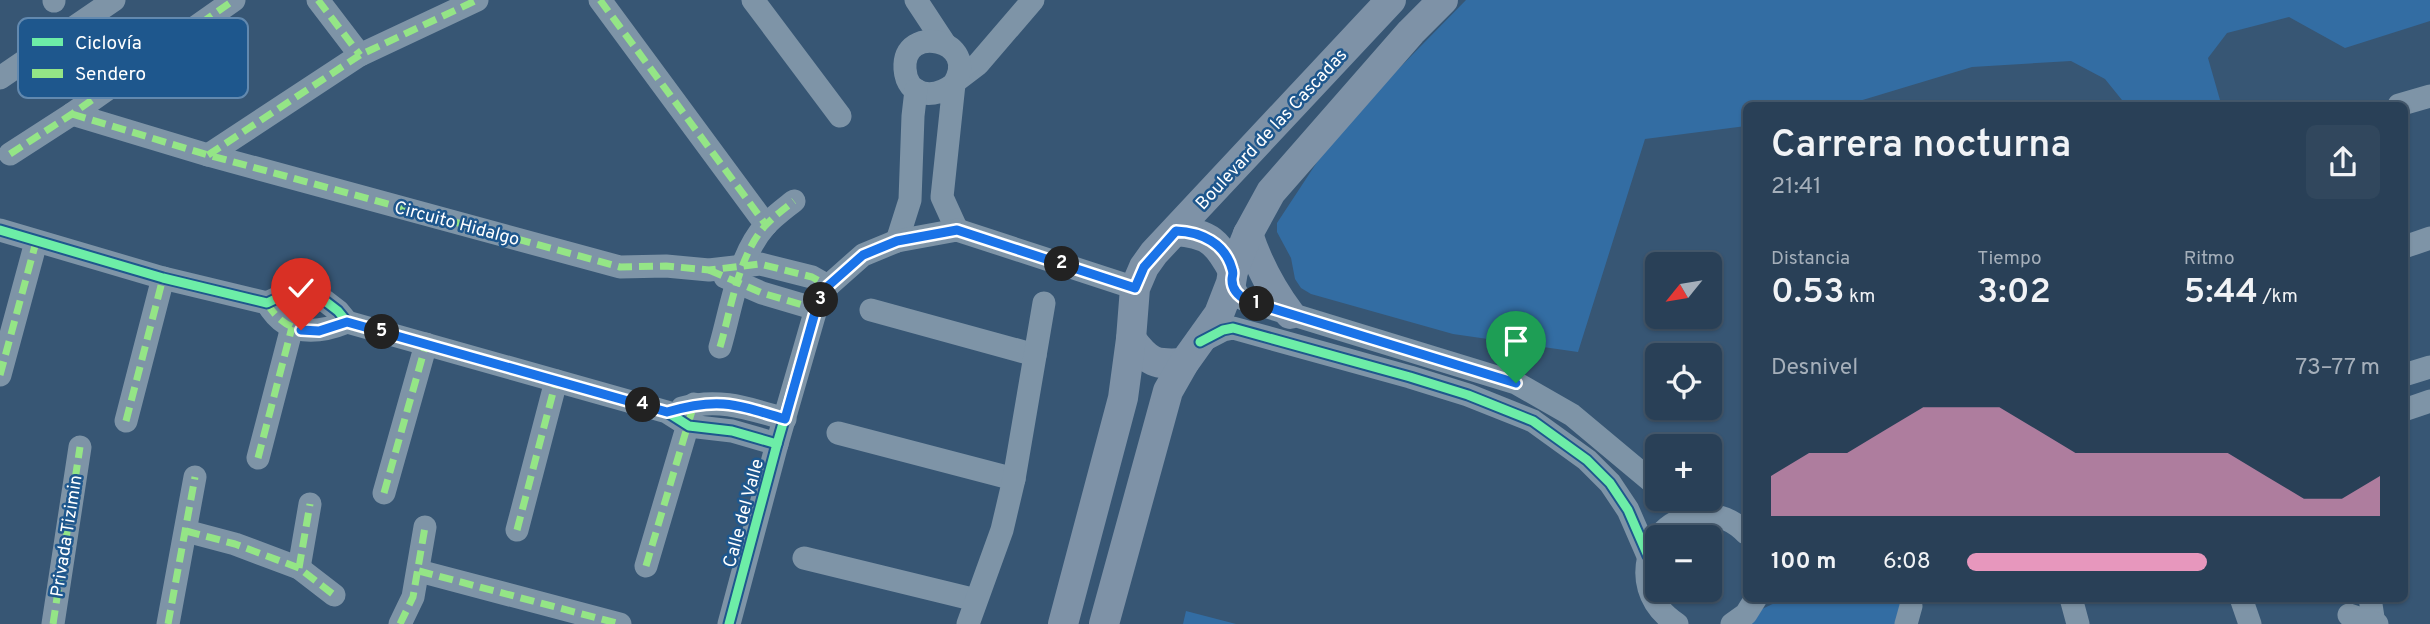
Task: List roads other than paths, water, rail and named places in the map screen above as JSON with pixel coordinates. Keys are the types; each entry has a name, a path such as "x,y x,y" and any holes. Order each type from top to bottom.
{"main road":[{"path":"1104,624 1168,390 1219,314 1248,234 1271,192 1443,0"},
{"name":"Boulevard de las Cascadas","path":"1063,624 1123,398 1135,288 1144,267 1387,2"},
{"path":"1176,231 1195,232 1209,238 1223,252 1232,277"},
{"path":"1248,234 1266,280 1290,314"},
{"path":"1131,339 1143,355 1155,363 1192,352"}],"street":[{"path":"88,18 114,0"},
{"path":"208,18 234,0"},
{"path":"318,0 360,55"},
{"path":"600,0 766,225"},
{"path":"754,0 840,117"},
{"path":"995,46 948,46 929,40 908,54 905,74 916,90 929,95 943,93 978,64 995,46 1033,0"},
{"path":"917,1 957,58 959,69 955,82 942,197 957,230"},
{"path":"915,47 917,1"},
{"path":"208,155 360,55 466,2"},
{"path":"0,78 18,66"},
{"path":"897,241 910,200 916,90"},
{"path":"2408,102 2430,96"},
{"path":"10,154 95,98"},
{"name":"Circuito Hidalgo","path":"72,114 208,155 620,267 666,267 740,274 816,309"},
{"path":"910,200 942,197"},
{"path":"720,348 740,274 752,244 766,225 794,201"},
{"path":"0,230 163,278 267,303 288,293 306,293 325,301 347,322"},
{"name":"Calle del Valle","path":"729,624 816,309 828,286 863,255 897,241 957,230 1135,288"},
{"path":"2408,246 2430,238"},
{"path":"0,375 36,242"},
{"name":"Circuito Hidalgo","path":"740,274 760,264 812,277 828,286"},
{"path":"1232,277 1239,297 1516,383 1572,415 1645,476"},
{"path":"126,421 163,278"},
{"path":"267,303 273,314 292,327 319,331 347,322 667,412 692,415 732,431 777,444"},
{"path":"968,624 1002,530 1014,479 1044,303"},
{"path":"871,310 1035,355"},
{"path":"258,458 292,327"},
{"path":"1192,352 1223,330 1233,328 1468,395 1533,421 1587,460 1610,483 1645,532"},
{"path":"384,493 426,344"},
{"path":"2408,374 2430,367"},
{"path":"517,530 556,381"},
{"path":"2408,409 2430,401"},
{"path":"692,415 733,404 785,419"},
{"path":"646,566 692,415"},
{"path":"838,433 1014,479"},
{"name":"Privada Tizimin","path":"53,624 80,447"},
{"path":"168,624 195,477"},
{"path":"1628,510 1645,499"},
{"path":"299,568 310,503"},
{"path":"1690,511 1695,515"},
{"path":"1670,525 1679,519 1710,514 1726,518 1743,531"},
{"path":"400,624 413,597 425,527"},
{"path":"186,531 235,544 299,568 334,595"},
{"path":"804,558 976,600"},
{"path":"419,571 581,619 620,624"},
{"path":"1649,624 1653,602"},
{"path":"1654,602 1665,616 1677,624"},
{"path":"1732,624 1746,614 1756,602"},
{"path":"2072,602 2078,624"},
{"path":"2242,602 2250,624"},
{"path":"2371,602 2375,623"},
{"path":"2348,612 2375,623"}]}
